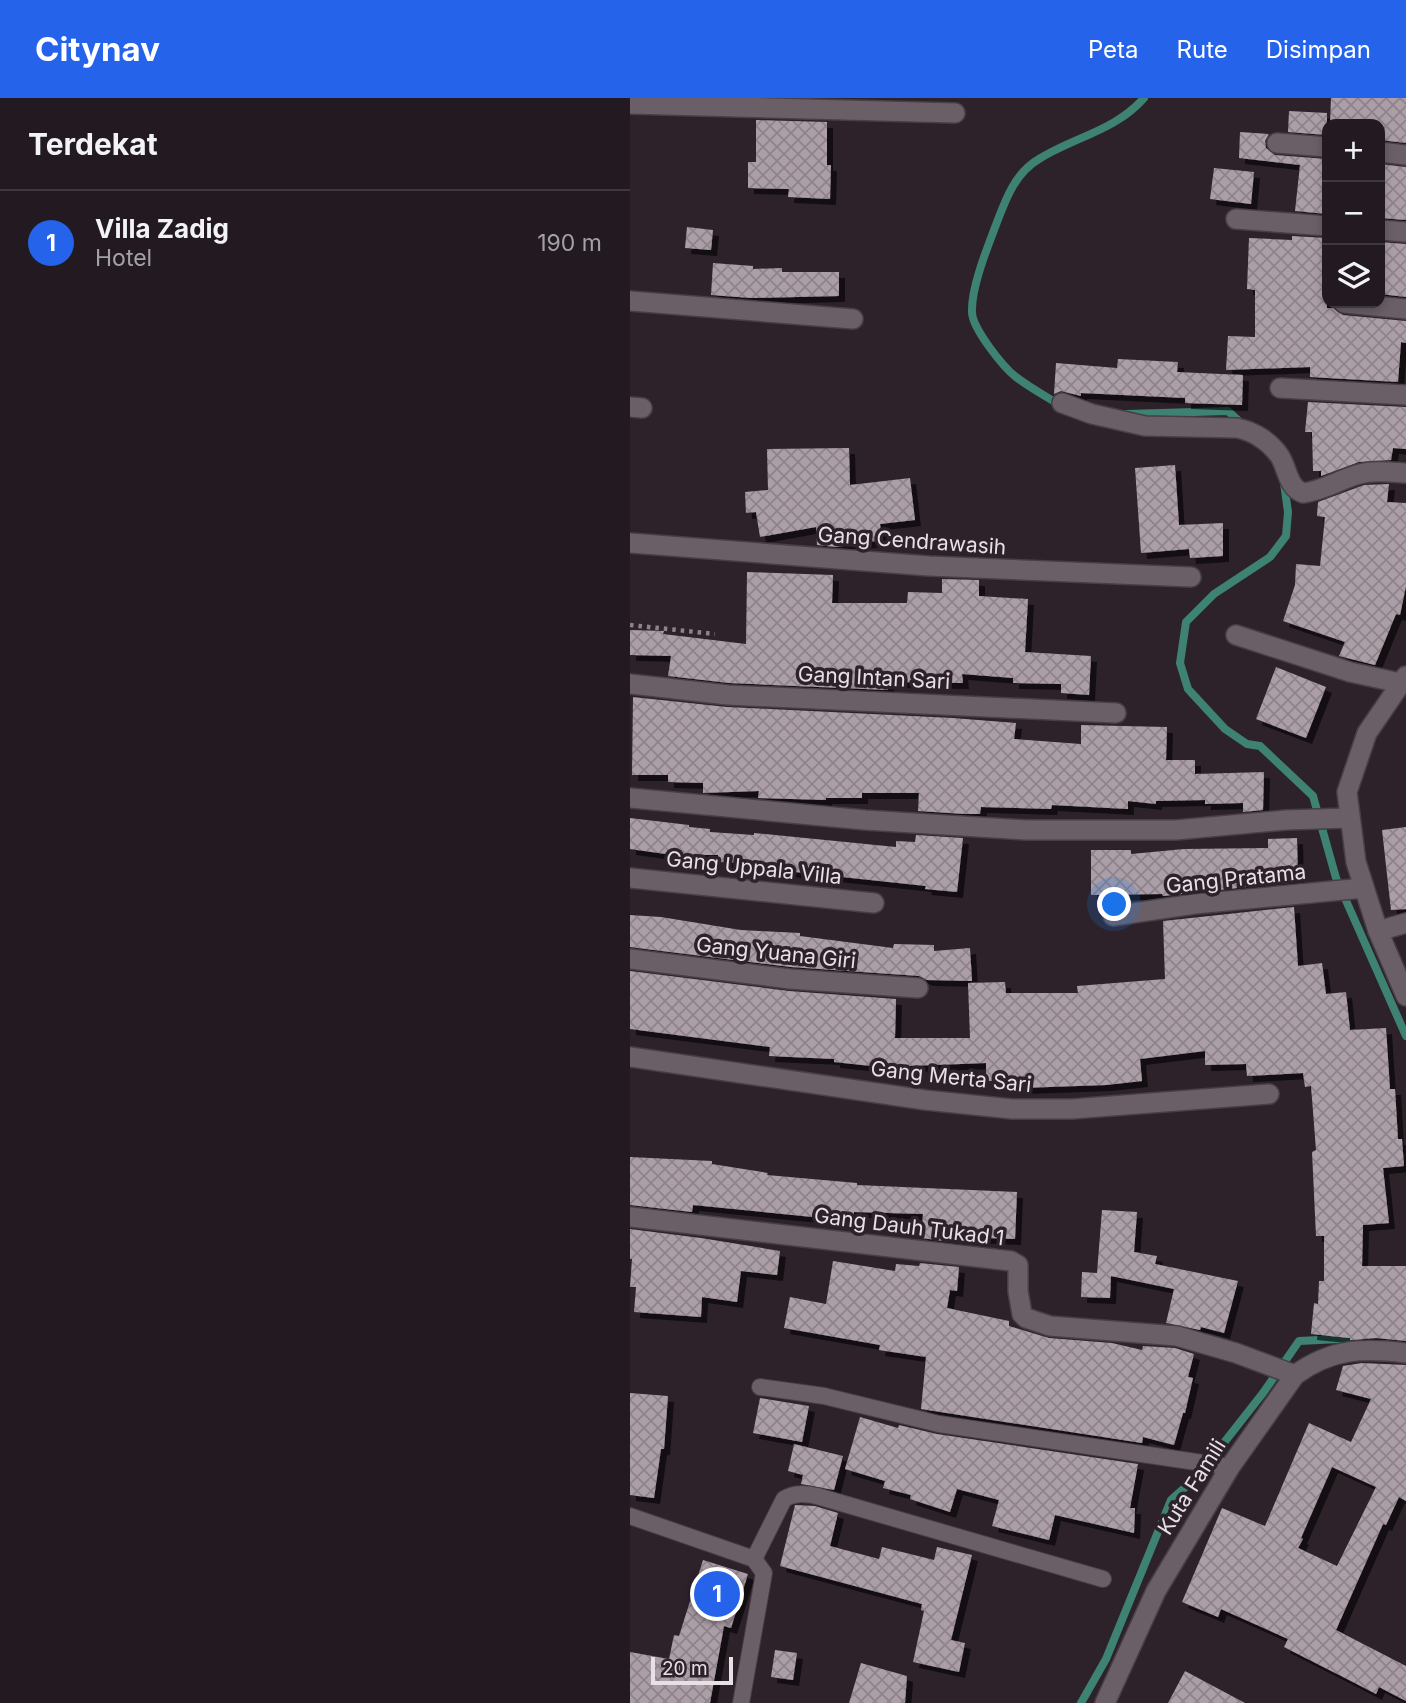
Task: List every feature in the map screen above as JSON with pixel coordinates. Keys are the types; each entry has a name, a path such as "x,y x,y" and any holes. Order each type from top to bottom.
{"street":[{"path":"630,104 865,105 955,113"},
{"path":"1277,143 1322,148"},
{"path":"1385,153 1406,155"},
{"path":"1236,219 1322,226"},
{"path":"1385,230 1406,232"},
{"path":"630,301 853,319"},
{"path":"1385,307 1406,309"},
{"path":"1280,388 1406,395"},
{"path":"1062,403 1092,414 1145,426 1251,430 1280,456 1293,488 1303,493 1330,487 1357,475 1384,471 1406,473"},
{"name":"Gang Cendrawasih","path":"630,543 929,566 1191,577"},
{"path":"1236,635 1350,672 1403,680 1367,733 1347,792 1356,862 1378,931 1406,996"},
{"name":"Gang Intan Sari","path":"630,684 728,695 1116,713"},
{"path":"630,798 865,820 1026,830 1176,830 1286,820 1349,818"},
{"name":"Gang Uppala Villa","path":"630,878 874,903"},
{"name":"Gang Pratama","path":"1113,916 1195,904 1364,888"},
{"path":"1378,931 1406,923"},
{"name":"Gang Yuana Giri","path":"630,959 790,979 918,988"},
{"name":"Gang Merta Sari","path":"630,1057 925,1100 1012,1109 1072,1109 1269,1094"},
{"name":"Gang Dauh Tukad 1","path":"630,1217 1011,1262 1017,1265 1017,1291 1022,1314 1036,1322 1050,1326 1177,1336 1236,1353 1296,1375"},
{"name":"Kuta Famili","path":"1104,1703 1156,1591 1230,1467 1296,1375 1308,1365 1349,1350 1370,1348 1406,1353"}],"lane":[{"path":"760,1387 824,1396 939,1424 1230,1467"},
{"path":"754,1559 783,1499 801,1493 1103,1579"},
{"path":"630,1516 754,1559 764,1573 741,1703"}],"path":[{"path":"630,625 715,634"}],"building":[{"path":"1331,98 1406,98 1406,143 1385,141 1385,119 1330,119"},
{"path":"1289,111 1327,113 1327,119 1322,119 1322,135 1288,132"},
{"path":"756,120 827,122 827,165 831,165 830,199 788,197 789,189 748,188 748,162 756,162"},
{"path":"1240,132 1269,134 1265,141 1266,148 1275,155 1322,159 1322,214 1295,211 1300,165 1239,158"},
{"path":"1385,165 1406,167 1406,220 1385,218"},
{"path":"1214,168 1254,172 1251,204 1210,199"},
{"path":"687,227 713,230 711,250 685,248"},
{"path":"1292,236 1322,238 1322,308 1333,308 1343,315 1406,321 1406,343 1401,342 1398,382 1310,377 1310,367 1226,370 1228,336 1255,337 1255,290 1247,289 1249,238 1292,240"},
{"path":"1385,242 1406,244 1406,297 1385,295"},
{"path":"713,263 753,266 753,269 782,268 782,272 839,272 839,296 751,298 711,295"},
{"path":"1118,359 1178,362 1177,372 1243,375 1242,405 1185,403 1185,398 1081,393 1081,396 1061,391 1054,394 1056,363 1117,368"},
{"path":"1308,402 1406,407 1406,449 1393,448 1391,460 1359,462 1321,476 1321,471 1313,471 1312,432 1305,432"},
{"path":"849,448 850,485 910,478 915,520 880,524 882,540 837,547 817,545 816,527 760,537 756,512 746,513 745,492 768,490 767,449"},
{"path":"1175,465 1179,525 1223,523 1223,556 1190,558 1189,549 1141,553 1135,468"},
{"path":"1389,484 1387,502 1406,503 1406,586 1400,615 1396,614 1375,665 1339,656 1345,642 1283,621 1295,585 1296,564 1320,566 1325,517 1317,516 1318,502 1364,485"},
{"path":"747,572 833,575 832,603 907,603 908,592 942,593 942,579 979,580 979,596 1028,599 1025,652 1091,656 1089,695 1061,693 1061,684 1013,683 1013,678 962,674 963,683 888,682 888,690 729,683 668,676 671,656 630,655 630,630 664,631 663,634 746,644"},
{"path":"1276,667 1326,687 1306,738 1256,719"},
{"path":"633,697 727,707 1016,723 1014,739 1081,744 1081,725 1167,727 1166,760 1195,760 1195,774 1264,772 1263,810 1243,812 1243,803 1205,804 1205,800 1156,801 1156,804 1128,801 1128,809 1052,805 1051,809 981,807 980,814 965,814 918,811 919,793 862,793 862,798 826,800 758,798 759,791 703,793 703,783 668,782 668,775 632,775"},
{"path":"630,818 689,825 710,829 710,832 754,833 896,847 896,841 915,842 916,835 963,838 957,892 925,889 926,886 786,871 787,865 739,859 739,863 718,862 718,855 673,855 630,849"},
{"path":"1406,827 1406,909 1391,910 1382,830"},
{"path":"1297,838 1298,879 1292,880 1293,882 1163,896 1091,895 1091,850 1131,850 1131,854 1184,849 1268,848 1268,839"},
{"path":"1294,907 1298,966 1322,963 1326,994 1346,992 1350,1030 1386,1028 1390,1089 1395,1089 1398,1139 1402,1139 1404,1166 1383,1168 1389,1223 1363,1225 1362,1266 1406,1266 1406,1341 1376,1338 1350,1340 1311,1334 1314,1303 1318,1304 1319,1281 1324,1281 1324,1236 1316,1236 1312,1152 1316,1150 1311,1086 1305,1087 1303,1073 1247,1076 1246,1064 1205,1065 1205,1051 1140,1059 1142,1081 1021,1088 1020,1081 986,1081 986,1063 910,1066 909,1070 834,1062 834,1059 769,1056 770,1047 630,1029 630,971 789,991 896,999 895,1038 970,1038 968,983 1005,982 1006,993 1078,993 1077,986 1165,979 1163,921"},
{"path":"630,915 661,917 741,930 800,933 800,936 893,948 894,944 934,945 934,951 970,948 972,981 927,980 919,976 791,967 630,947"},
{"path":"630,1157 712,1161 712,1164 768,1173 767,1175 857,1185 1017,1192 1015,1239 961,1237 960,1243 921,1238 923,1214 854,1212 853,1221 693,1205 692,1212 630,1205"},
{"path":"1102,1210 1137,1212 1134,1252 1157,1256 1155,1264 1238,1281 1224,1333 1166,1323 1174,1289 1111,1276 1110,1298 1081,1297 1082,1272 1097,1273"},
{"path":"630,1229 780,1251 777,1275 741,1271 737,1302 702,1297 701,1317 634,1312 636,1287 630,1287"},
{"path":"833,1261 895,1271 896,1264 919,1266 920,1263 959,1267 957,1291 950,1290 947,1308 1009,1321 1009,1326 1049,1338 1112,1343 1142,1350 1143,1346 1175,1348 1194,1354 1188,1377 1193,1378 1174,1445 1143,1437 1142,1443 921,1409 926,1357 879,1350 880,1345 784,1328 790,1297 826,1304"},
{"path":"1362,1363 1406,1365 1406,1501 1399,1497 1386,1525 1383,1524 1336,1630 1406,1666 1406,1701 1379,1687 1376,1694 1284,1647 1288,1639 1221,1609 1218,1617 1182,1602 1222,1508 1265,1526 1309,1423 1351,1442 1371,1399 1336,1390 1343,1366","holes":["1332,1467 1376,1487 1337,1566 1298,1548"]},
{"path":"630,1393 668,1396 664,1449 661,1449 654,1498 630,1495"},
{"path":"760,1398 809,1406 802,1442 753,1433"},
{"path":"860,1417 898,1428 899,1425 937,1434 1138,1464 1130,1508 1135,1508 1134,1533 1055,1515 1049,1540 992,1526 999,1500 957,1489 950,1512 910,1499 911,1495 883,1488 885,1481 845,1469"},
{"path":"794,1444 843,1456 834,1490 801,1484 803,1475 788,1471"},
{"path":"795,1505 815,1506 838,1513 830,1546 879,1559 882,1547 934,1560 937,1547 972,1555 951,1640 965,1643 959,1672 913,1662 924,1611 921,1610 922,1604 780,1566"},
{"path":"703,1560 748,1574 731,1628 724,1626 710,1703 630,1703 630,1652 669,1659 674,1635 679,1636"},
{"path":"775,1650 797,1653 793,1680 771,1677"},
{"path":"861,1663 907,1676 905,1703 849,1703"},
{"path":"1185,1671 1245,1703 1168,1703"}],"waterway":[{"path":"1061,406 1016,377 989,347 973,319 972,303 976,281 1006,200 1022,173 1052,151 1107,126 1133,109 1144,98"},
{"path":"1127,414 1228,411 1242,424"},
{"path":"1284,483 1288,512 1286,536 1270,557 1214,594 1186,622 1180,663 1188,689 1225,729 1247,744 1260,746 1313,796 1336,878 1406,1036"},
{"path":"1219,1449 1299,1341 1360,1338"},
{"path":"1081,1703 1106,1659 1171,1500 1201,1473"}],"place":[{"name":"Villa Zadig","path":"717,1594"}]}
